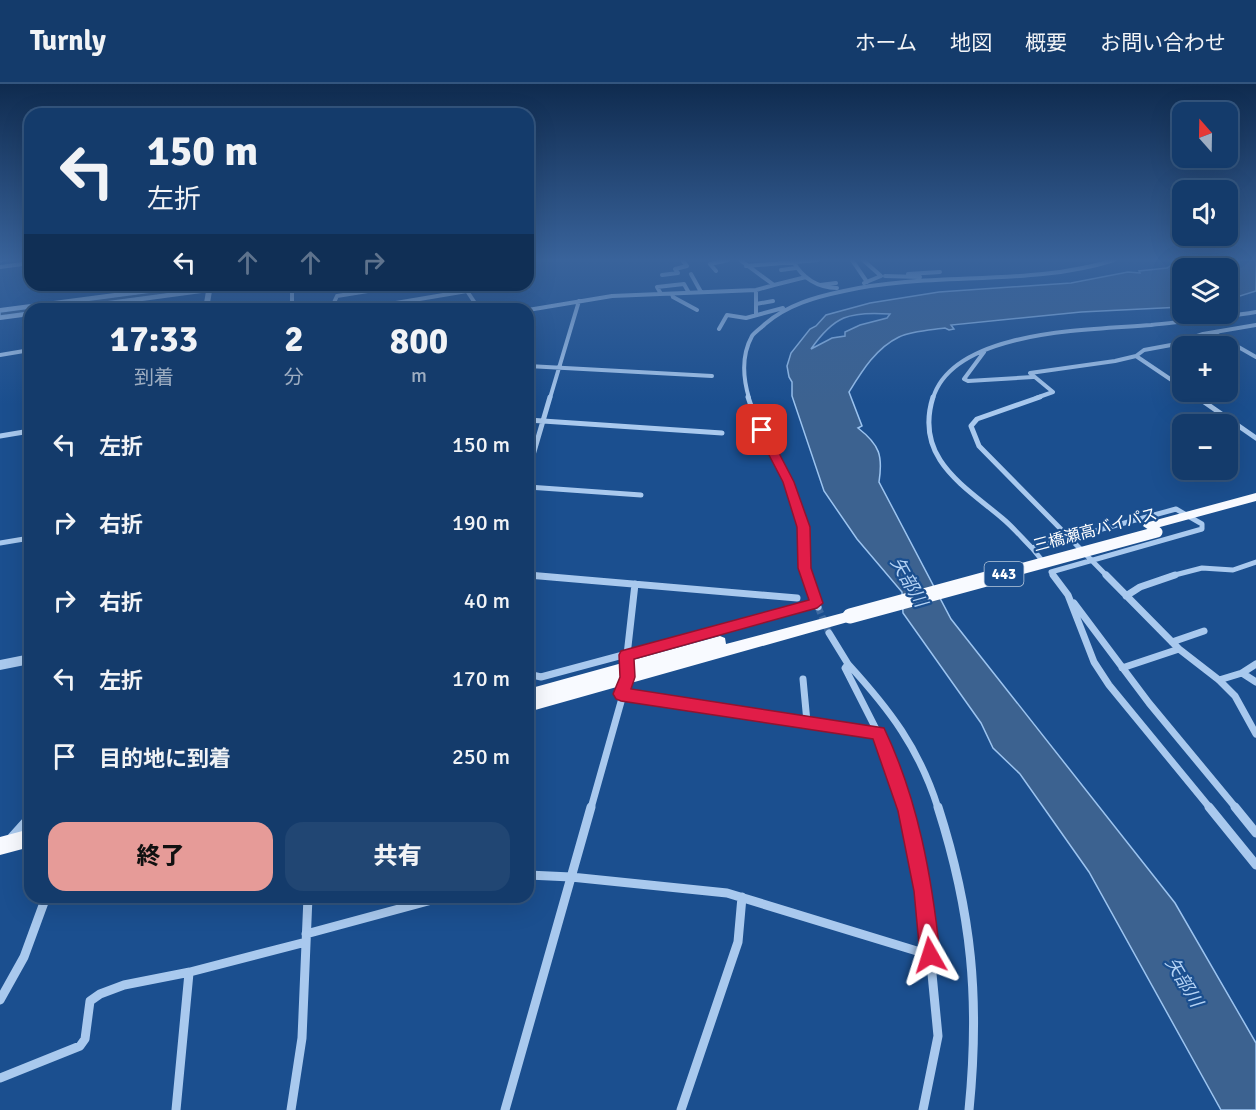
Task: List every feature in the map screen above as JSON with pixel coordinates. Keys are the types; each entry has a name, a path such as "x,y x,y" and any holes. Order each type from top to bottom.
{"highway":[{"name":"三橋瀬高バイパス","path":"1193,518 1256,498"},
{"name":"三橋瀬高バイパス","path":"534,693 627,666 848,612 1256,503"},
{"name":"三橋瀬高バイパス","path":"534,703 627,666"}],"street":[{"path":"0,310 16,308"},
{"path":"534,451 577,308"},
{"path":"693,308 697,310"},
{"path":"756,308 756,315"},
{"path":"719,329 727,315 746,318 783,308"},
{"path":"534,675 541,677 627,666 817,605 805,568 803,527 788,482 754,413 743,368 745,346 752,333 787,308"},
{"path":"1256,312 1214,319 1061,332 1012,342 958,363 933,391 929,412 932,440 947,472 962,489 1012,526 1032,548 1122,668 1256,832"},
{"path":"0,318 24,315"},
{"path":"1256,325 1213,332 1171,345 1144,350 1136,356 1030,373 1053,392 977,419 971,426 978,446 1090,561 1179,649 1219,680 1235,696 1256,734"},
{"path":"1213,332 1256,357"},
{"path":"0,355 24,351"},
{"path":"984,351 964,379 968,381 1033,377"},
{"path":"1136,356 1172,380"},
{"path":"534,366 712,376"},
{"path":"1204,402 1256,438"},
{"path":"534,420 722,434"},
{"path":"0,436 24,433"},
{"path":"534,487 641,495"},
{"path":"1032,548 1176,509 1202,524 1202,529 1051,572"},
{"path":"0,543 24,539"},
{"path":"1126,596 1140,587 1180,573 1202,568 1233,570 1256,562"},
{"path":"534,576 797,598"},
{"path":"506,1110 621,694 627,666 635,584"},
{"path":"1068,595 1094,662 1109,685 1256,865"},
{"path":"1172,642 1204,630"},
{"path":"829,633 848,664 886,705 919,756 956,869 968,933 975,1000 975,1046 969,1110"},
{"path":"1122,668 1179,649"},
{"path":"0,665 24,660"},
{"path":"848,664 845,668 878,733 906,811 924,891 938,1036 923,1110"},
{"path":"1219,680 1242,673 1256,664"},
{"path":"1242,673 1256,682"},
{"path":"803,679 807,722"},
{"path":"621,694 878,733"},
{"path":"12,840 24,825"},
{"path":"534,875 728,893 930,955"},
{"path":"681,1110 738,942 742,897"},
{"path":"0,1000 24,957 44,903"},
{"path":"291,1110 302,1038 308,903"},
{"path":"0,1078 80,1046 85,1039 90,1001 97,994 139,982 189,973 423,903"},
{"path":"176,1110 189,973"}],"water":[{"name":"矢部川","path":"852,308 1164,308 1081,312 951,325 954,329 909,333 883,347 864,368 849,392 862,426 858,428 871,440 880,458 879,482 951,619 1175,903 1256,1043 1256,1110 1221,1110 1089,872 1020,774 993,748 981,723 903,613 902,592 857,539 824,491 792,396 792,382 787,366 791,353 810,329 826,315","holes":["864,314 890,314 887,318 860,325 845,332 845,336 832,338 811,349 827,329 844,318"]},
{"path":"24,309 24,313 0,316 0,312"}],"tunnel":[{"path":"818,607 829,633"}],"route":[{"path":"762,430 788,482 803,527 805,568 817,603 627,655 628,677 621,694 878,733 906,811 924,891 930,955"}]}
